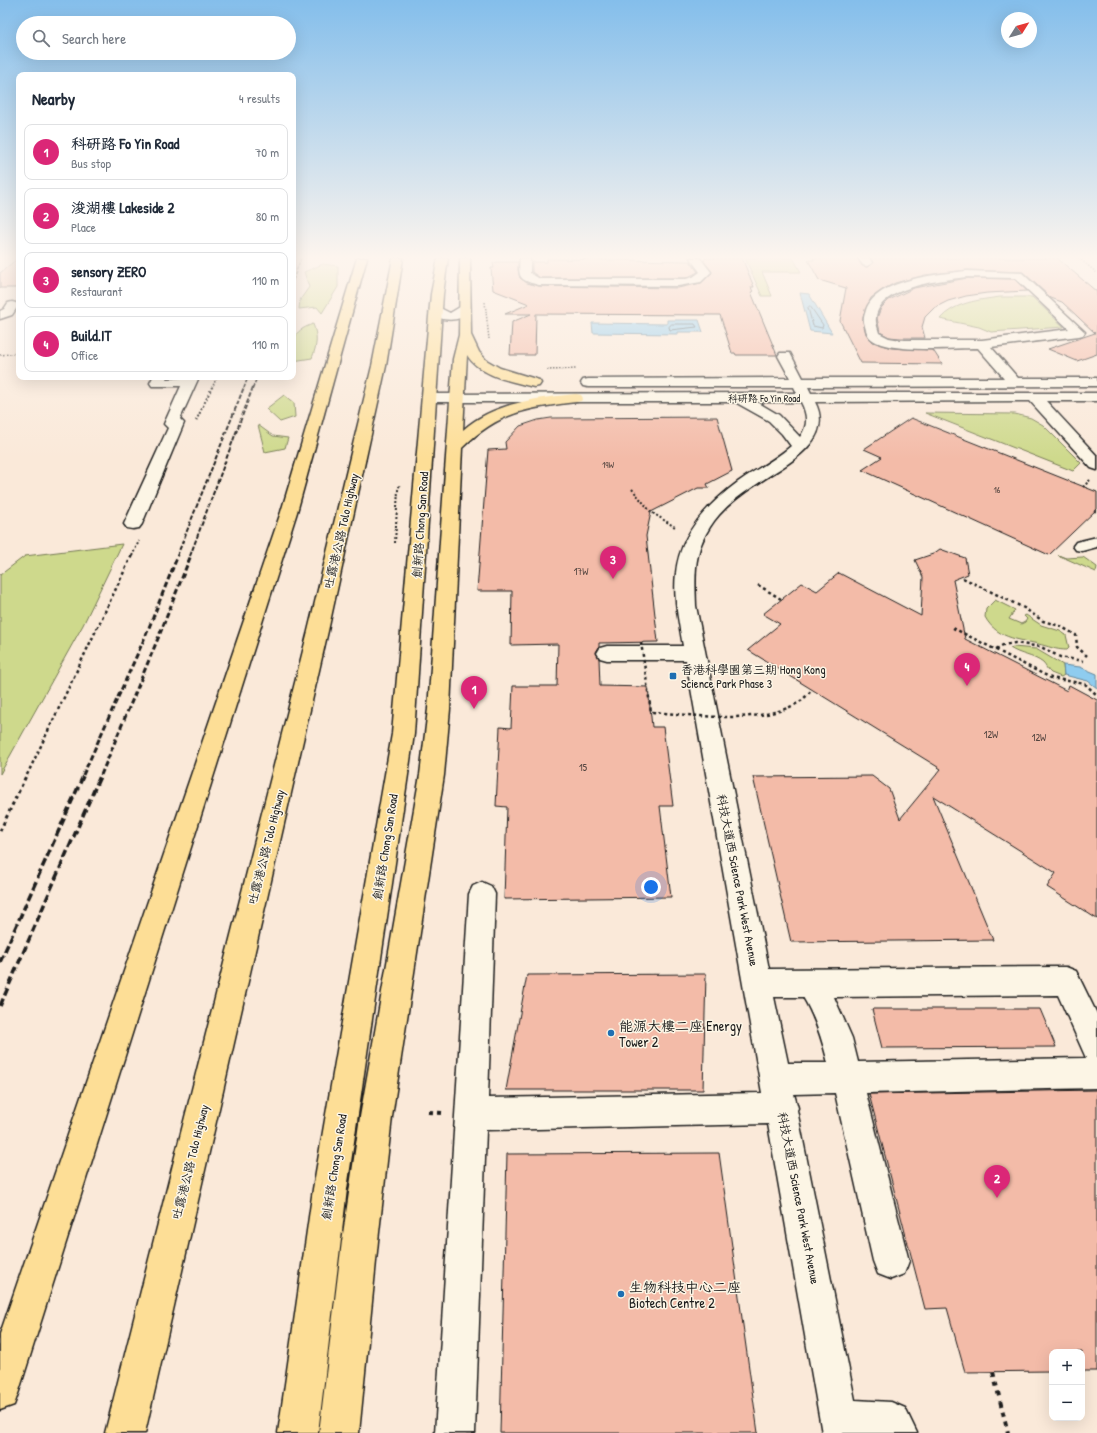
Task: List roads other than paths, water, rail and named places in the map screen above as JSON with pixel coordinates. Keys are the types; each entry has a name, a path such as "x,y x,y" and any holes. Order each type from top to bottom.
{"main road":[{"path":"0,1391 289,512 343,325"},
{"name":"吐露港公路 Tolo Highway","path":"125,1433 318,631 379,366 386,325"},
{"name":"創新路 Chong San Road","path":"298,1433 330,1189 403,734 435,325"},
{"path":"339,1433 360,1241 376,1117 432,775 439,709 447,546 458,398 465,383 460,359 465,335 465,325"},
{"path":"465,335 475,356 483,364 504,374 534,383"},
{"path":"455,447 480,424 506,411 546,402 576,398"}],"street":[{"path":"870,325 873,335 885,341 901,344 982,344 1079,332 1071,325"},
{"path":"982,344 1014,382"},
{"name":"科技大道西 Science Park West Avenue","path":"785,356 792,373 798,381 813,411 815,418 814,426 811,433 789,456 752,479 724,501 704,522 692,546 685,571 686,606 841,1426"},
{"path":"158,380 157,383 182,380"},
{"path":"133,524 177,423 171,424 191,380"},
{"name":"科研路 Fo Yin Road","path":"573,383 798,381 1097,382"},
{"path":"431,391 465,383"},
{"path":"492,383 550,383"},
{"name":"科研路 Fo Yin Road","path":"431,391 458,398 1097,397"},
{"path":"1034,397 1097,465"},
{"path":"736,398 766,412 791,433 799,446"},
{"path":"606,653 695,653"},
{"path":"455,1433 482,894"},
{"path":"757,984 1066,981 1097,1047"},
{"path":"811,984 820,998 837,1038 892,1261"},
{"path":"471,1114 779,1093 847,1079 1097,1073"},
{"path":"841,1426 891,1422 897,1433"}],"water":[{"path":"592,325 701,325 703,332 678,332 678,334 593,333"},
{"path":"808,325 827,325 832,333 810,331"},
{"path":"1063,665 1080,667 1097,674 1097,688 1088,681 1064,675"}],"railway":[{"path":"244,388 247,380"},
{"path":"253,388 256,380"},
{"path":"177,556 244,387"},
{"path":"190,556 253,387"},
{"path":"83,775 146,635 178,555"},
{"path":"101,775 191,555"},
{"path":"0,962 84,774"},
{"path":"0,1006 101,774"}],"place":[{"name":"sensory ZERO","path":"613,579"},
{"name":"香港科學園第三期 Hong Kong Science Park Phase 3","path":"673,676"},
{"name":"Build.IT","path":"967,686"},
{"name":"科研路 Fo Yin Road","path":"474,709"},
{"name":"能源大樓二座 Energy Tower 2","path":"611,1033"},
{"name":"浚湖樓 Lakeside 2","path":"997,1198"},
{"name":"生物科技中心二座 Biotech Centre 2","path":"621,1294"}]}
